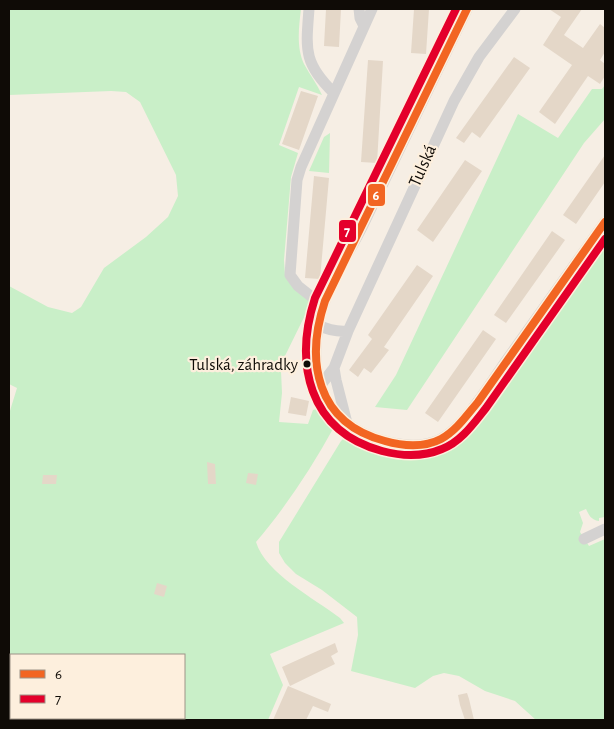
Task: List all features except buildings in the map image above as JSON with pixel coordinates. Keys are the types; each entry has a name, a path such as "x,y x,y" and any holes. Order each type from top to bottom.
{"street":[{"path":"309,9 307,42 310,62 320,80 334,93"},
{"path":"359,9 360,18 364,26"},
{"path":"322,305 298,286 290,275 299,173 372,9"},
{"name":"Tulská","path":"467,9 322,305 318,325 316,365 320,386 330,406 347,423 370,437 404,444 429,443 440,440 450,433 478,401 605,222"},
{"name":"Tulská","path":"320,386 334,368 348,331 454,101 479,57 515,9"},
{"path":"318,325 328,330 348,331"},
{"path":"334,368 347,423"},
{"path":"584,539 605,529"}],"green space":[{"path":"9,9 301,9 299,36 301,57 322,95 299,87 279,145 298,153 291,177 284,260 285,275 311,303 282,362 282,393 279,422 308,424 313,410 319,408 334,427 298,486 256,542 261,554 280,575 340,618 344,623 270,654 283,685 268,720 9,720 9,414 17,388 9,384 9,286 48,307 72,313 81,307 104,268 146,237 168,217 178,196 176,175 140,102 126,92 9,95"},
{"path":"605,85 605,119 584,143 407,410 375,407 396,375 518,114 558,138 592,89 602,89"},
{"path":"330,133 329,173 309,171 324,137"},
{"path":"605,231 605,517 599,518 599,521 592,518 586,509 579,512 583,523 580,532 589,546 605,539 605,720 536,720 515,701 485,691 459,676 444,673 433,676 415,688 351,671 358,635 357,617 322,590 296,574 285,563 279,553 279,542 341,441 348,434 368,443 401,451 434,448 454,435"}],"transit line":[{"name":"7","path":"456,9 315,298 309,322 306,347 307,370 313,391 323,411 337,428 357,441 382,451 404,455 420,454 435,452 449,446 467,432 486,408 605,239"},
{"name":"6","path":"467,9 325,301 316,346 317,367 322,387 330,405 344,420 362,432 385,441 406,445 420,445 434,442 446,436 452,432 478,402 605,222"}],"place":[{"name":"Tulská, záhradky","path":"307,364"}]}
